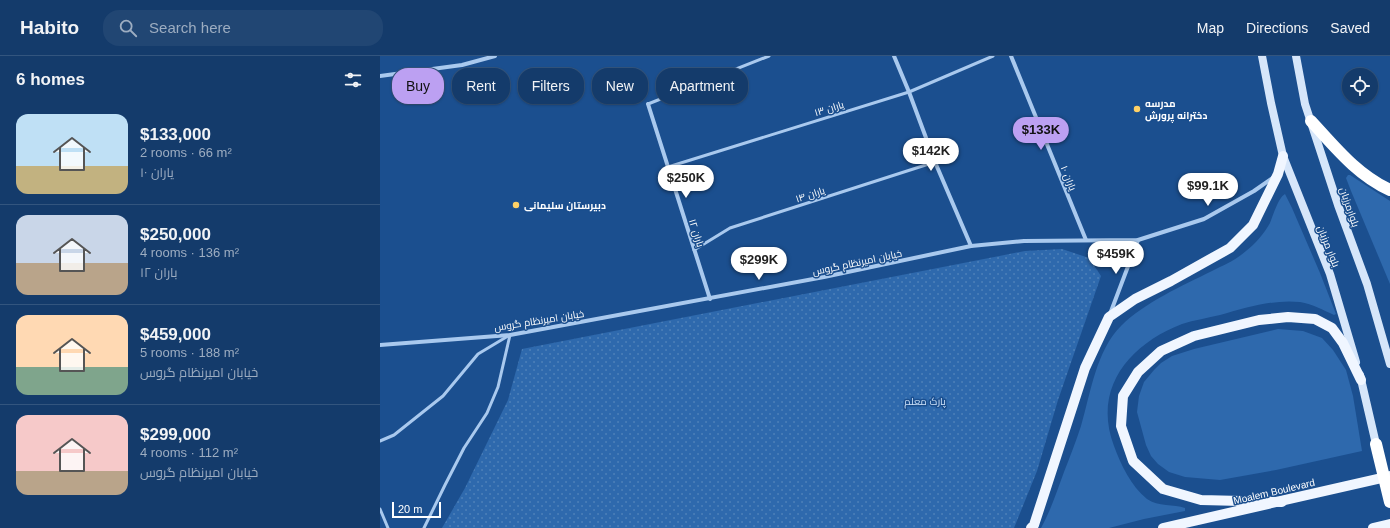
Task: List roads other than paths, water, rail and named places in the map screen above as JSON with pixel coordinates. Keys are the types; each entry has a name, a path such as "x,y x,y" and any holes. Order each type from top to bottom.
{"highway":[{"path":"1311,121 1345,159 1376,183 1390,190"},
{"path":"1376,444 1390,502"}],"main road":[{"name":"بلوار مرزبان","path":"1262,56 1283,156 1330,274 1362,380 1376,444"},
{"name":"بلوارمرزبان","path":"1296,56 1305,104 1338,205 1367,284 1390,364"},
{"path":"1031,528 1034,525 1085,368 1108,317 1135,299 1230,248 1253,225 1278,174 1283,156"},
{"path":"1282,502 1201,500 1163,489 1134,461 1121,426 1123,396 1138,372 1161,351 1194,336 1259,320 1288,316 1315,319 1332,328 1343,342 1362,380"},
{"name":"Moalem Boulevard","path":"1163,528 1282,502 1330,489 1390,476"},
{"path":"1373,528 1390,524"}],"street":[{"path":"380,76 462,65 495,56"},
{"path":"894,56 935,162 971,246"},
{"name":"یاران ۱۰","path":"1011,56 1086,240"},
{"name":"باران ۱۲","path":"648,104 710,299"},
{"name":"خیابان امیرنظام گروس","path":"380,345 510,335 824,277 971,246 1024,241 1138,240 1204,219 1254,191 1278,174"},
{"path":"1108,317 1138,240"}],"lane":[{"path":"648,104 769,56"},
{"name":"یاران ۱۳","path":"668,168 909,92 992,56"},
{"name":"یاران ۱۴","path":"694,250 730,228 935,162"},
{"path":"380,441 394,435 442,396 478,354 510,335"},
{"path":"424,528 451,472 486,413 498,387 510,335"},
{"path":"380,509 388,528"}],"place":[{"name":"مدرسه دخترانه پرورش","path":"1137,109"},
{"name":"دبیرستان سلیمانی","path":"516,205"}],"park label":[{"name":"پارک معلم","path":"925,401"}]}
